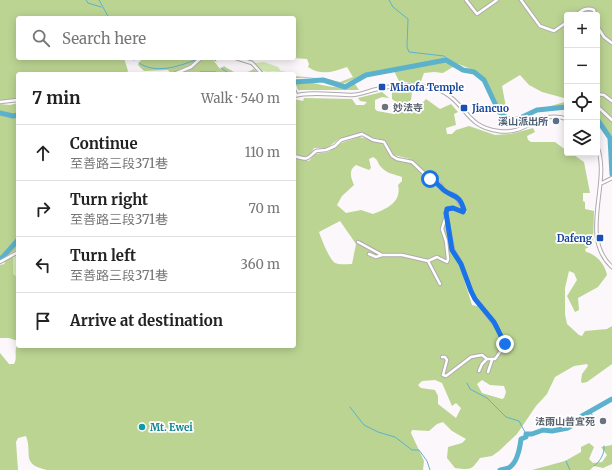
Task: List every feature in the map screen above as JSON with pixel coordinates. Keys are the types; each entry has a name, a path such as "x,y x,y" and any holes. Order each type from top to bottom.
{"street":[{"path":"466,0 477,14 498,0"},
{"path":"521,0 543,28 554,31 564,24"},
{"path":"580,12 585,9 594,10 594,12"},
{"path":"600,31 604,37 612,42"},
{"path":"179,72 191,67 199,60"},
{"path":"242,60 252,63 260,72"},
{"path":"296,95 352,95 401,86 423,86 443,92 458,104 473,122 487,129 498,132 519,130 542,118 553,116 564,118"},
{"path":"600,94 604,95 612,101"},
{"path":"0,102 16,100"},
{"path":"600,109 612,120"},
{"path":"296,156 306,159 316,151 326,150 335,146 341,140 362,134 373,140 382,141 392,156 397,159 412,162 430,179 440,184 444,191 455,195 458,198 464,210 460,212 453,208 447,209 446,218 442,229 446,241 448,261 435,257 428,261 402,255 382,255 376,257 369,254"},
{"path":"600,151 603,164 598,240 603,257 612,267"},
{"path":"602,183 612,178"},
{"path":"442,357 445,357 446,360 443,372 444,377 474,355 482,355 487,359 497,358 505,344 494,322 475,299 461,264 452,250 446,218"},
{"path":"358,242 382,255"},
{"path":"0,262 16,253"},
{"path":"0,257 5,260"},
{"path":"428,261 440,284"},
{"path":"479,371 482,364 487,359"},
{"path":"488,372 492,359"}],"green space":[{"path":"0,0 612,0 612,143 600,126 600,12 564,12 564,98 542,92 529,85 520,75 502,86 506,107 503,111 481,78 468,68 458,64 443,73 424,73 420,84 399,81 393,69 366,74 338,86 311,78 296,78 296,76 328,79 340,82 353,77 347,67 332,72 318,72 308,67 309,64 307,59 296,58 296,16 16,16 16,60 125,60 128,71 16,72 16,100 9,102 0,100"},
{"path":"141,60 196,60 175,72 170,72 168,70 144,71 138,65"},
{"path":"202,60 215,60 214,61 220,69 224,66 235,72 181,72"},
{"path":"264,62 278,67 281,71 263,71 254,63"},
{"path":"254,69 257,72 248,72"},
{"path":"296,82 332,87 355,84 359,90 298,90"},
{"path":"403,89 412,92 411,100 403,107 403,109 408,113 414,112 426,99 440,109 451,104 458,112 454,114 456,125 446,128 447,134 452,134 456,130 469,126 495,135 511,134 533,128 535,132 527,136 528,140 531,142 555,142 564,149 564,156 575,156 584,162 590,193 583,193 583,201 585,202 585,209 594,211 593,245 585,249 586,252 600,260 607,275 598,287 578,298 579,310 575,312 567,296 577,280 574,273 569,271 565,288 565,314 567,324 582,336 585,331 607,329 612,326 612,364 587,382 582,383 581,381 582,374 588,366 587,364 574,366 555,377 547,394 536,406 517,434 492,456 480,458 473,467 468,469 455,468 447,458 448,447 462,443 466,439 452,431 443,422 437,424 429,431 412,430 411,433 424,461 423,470 47,470 33,465 30,461 26,436 18,438 16,442 18,470 0,470 0,353 9,364 14,364 16,359 16,348 296,348 296,158 309,161 315,154 328,152 341,143 359,137 381,142 392,158 412,164 430,181 439,185 456,198 462,209 447,207 445,210 444,222 447,224 451,248 459,263 472,305 477,306 478,302 453,248 447,216 448,210 450,209 462,214 467,212 456,194 446,189 440,182 410,159 394,155 383,140 370,137 363,133 339,139 327,148 314,148 310,155 305,157 296,155 296,99 303,101 304,98 352,99 356,105 364,105 367,102 360,101 358,98 382,92 389,98 382,97 375,100 375,109 377,111 394,114 400,110 401,106 392,99 392,91","holes":["373,157 383,169 391,174 402,177 402,181 398,185 399,191 396,200 388,207 373,214 361,210 346,213 337,205 342,196 354,185 351,177 353,167 356,165 369,170 371,168 369,159","340,221 356,244 352,264 335,263 330,257 319,232","435,380 442,383 452,406 456,403 461,408 456,418 438,404 438,396 435,390 421,388 418,385 422,381","482,380 490,385 504,386 506,392 504,398 502,399 482,393 477,384"]},
{"path":"564,102 564,109 547,109 547,107"},
{"path":"0,104 10,105 16,104 16,250 0,260"},
{"path":"16,255 16,277 13,275 13,257"},
{"path":"13,257 13,274 16,276 16,340 9,338 0,338 0,265 4,264 6,260"},
{"path":"589,443 594,447 589,459 593,463 602,462 607,455 601,447 612,445 612,464 603,468 594,466 590,470 532,470 565,461 581,452 581,447"}],"waterway":[{"path":"86,0 88,3 101,7"},
{"path":"99,0 108,16"},
{"path":"389,0 393,7 408,19 407,47 409,52 444,56 455,66"},
{"path":"139,63 159,69 174,67 195,60"},
{"path":"296,82 323,80 345,87 366,75 446,60 463,70 474,72 484,80 499,112 510,120 518,119 537,110 564,107"},
{"path":"221,68 227,72"},
{"path":"0,113 16,115"},
{"path":"598,120 610,138 612,174"},
{"path":"0,260 16,242"},
{"path":"467,383 470,389 487,398 506,417 519,421 526,434"},
{"path":"500,470 510,467 515,462 521,439 526,437 526,434 532,434 543,430 552,431 568,428 576,423 582,416 612,399"},
{"path":"350,407 364,425 378,432 395,437 412,450 419,450 427,461 430,470"},
{"path":"591,411 594,423"},
{"path":"594,466 602,457 604,446"},
{"path":"566,461 570,470"}],"place":[{"name":"Miaofa Temple","path":"382,87"},
{"name":"妙法寺","path":"385,107"},
{"name":"Jiancuo","path":"464,108"},
{"name":"溪山派出所","path":"556,121"},
{"name":"Dafeng","path":"600,238"},
{"name":"法雨山普宜苑","path":"603,421"},
{"name":"Mt. Ewei","path":"142,427"}],"route":[{"path":"430,179 440,184 444,191 455,195 463,205 463,212 450,208 447,209 446,213 452,250 461,264 475,299 494,322 500,337 505,344"}]}
